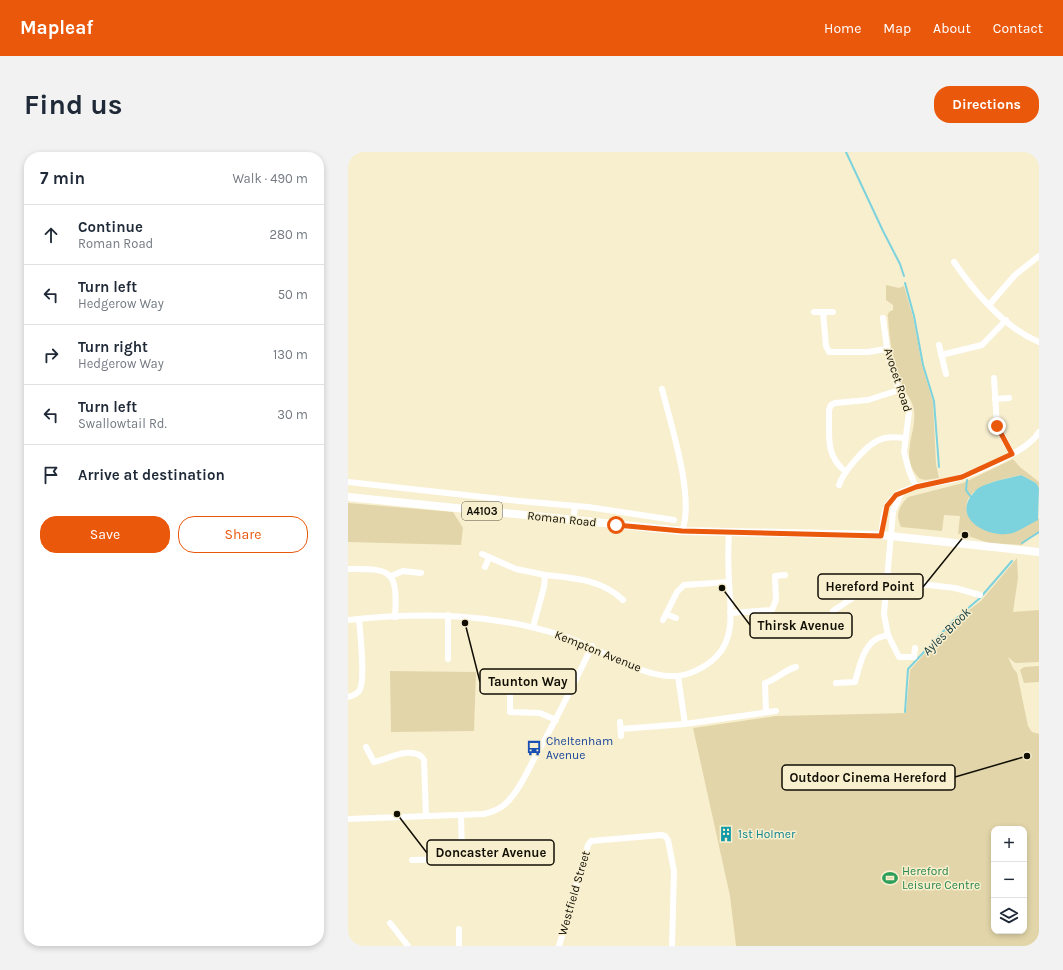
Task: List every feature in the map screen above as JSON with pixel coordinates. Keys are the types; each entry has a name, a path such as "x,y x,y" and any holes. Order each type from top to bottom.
{"main road":[{"name":"Roman Road","path":"348,497 682,531 891,536 1039,552"}],"street":[{"path":"989,305 1015,275 1039,256"},
{"path":"954,262 972,288 989,305 1028,338 1039,342"},
{"path":"814,312 833,312"},
{"path":"823,312 826,346 829,352 861,352 886,349"},
{"name":"Avocet Road","path":"884,318 886,349 899,390 906,402 910,417 905,438 905,457 916,487"},
{"path":"942,355 982,345 1006,320"},
{"path":"939,345 946,374"},
{"path":"994,378 997,426 1012,454"},
{"path":"662,389 683,478 686,519 682,531"},
{"path":"846,472 835,463 832,456 829,410 831,405 835,403 868,400 899,390"},
{"path":"995,399 1009,398"},
{"path":"881,536 887,506 892,498 916,487 962,477 1012,454 1029,444 1039,432"},
{"path":"839,486 846,472 877,441 885,438 905,438"},
{"name":"Roman Road","path":"348,482 575,506 674,520"},
{"path":"900,494 893,511 884,614 888,635 899,657 914,657 915,648"},
{"path":"573,521 575,506"},
{"name":"Kempton Avenue","path":"348,620 448,615 481,617 533,627 592,646 652,673 678,676 696,670 717,656 729,633 729,532"},
{"path":"482,554 516,568 545,575 584,579 612,592 622,600"},
{"path":"485,567 489,558"},
{"path":"348,569 375,569 386,572 391,576 396,595 395,617"},
{"path":"391,576 403,571 421,573"},
{"path":"533,627 544,587 545,575"},
{"path":"730,613 772,610 776,600 775,576 785,575"},
{"path":"886,580 956,588 980,595"},
{"path":"663,620 677,592 684,585 729,582"},
{"path":"833,611 864,592 885,592"},
{"path":"666,614 676,618"},
{"path":"448,615 448,660"},
{"path":"348,697 356,694 360,689 362,652 359,619"},
{"path":"836,683 855,682 860,663 868,648 876,639 888,635"},
{"path":"348,819 484,814 496,810 504,805 513,795 556,720 592,646"},
{"path":"766,712 765,683 776,680 786,670 796,667"},
{"path":"678,676 685,724"},
{"path":"510,677 510,712 540,713 556,720"},
{"path":"620,722 621,733 776,711"},
{"path":"366,747 374,762 389,759 398,754 410,752 421,756 424,760 426,816"},
{"path":"461,815 462,855"},
{"name":"Westfield Street","path":"559,946 588,845 591,841 661,835 665,836 668,840 674,871 672,946"},
{"path":"412,860 451,858 462,855 467,858 508,856"},
{"path":"390,923 408,946"},
{"path":"459,929 459,946"}],"shaded area":[{"path":"886,285 899,288 904,286 913,317 922,365 933,402 936,464 939,478 926,480 920,479 910,462 909,454 914,411 912,403 901,383 890,342 887,316 889,312 893,310 893,305 886,300"},
{"path":"1013,459 1020,467 1039,482 1039,488 1036,483 1021,475 998,480 976,490 967,502 967,514 1013,533 1039,518 1039,531 1022,545 989,543 968,536 968,534 958,534 960,516 944,515 942,531 901,527 898,515 900,507 908,497 963,483"},
{"path":"348,503 453,512 463,528 461,545 348,542"},
{"path":"1017,558 1018,578 1013,612 1039,610 1039,662 1015,663 1008,657 1017,673 1028,726 1032,732 1039,734 1039,946 736,946 730,896 693,728 776,716 906,713 910,670 953,622 981,601"},
{"path":"1039,666 1039,682 1024,683 1020,670 1024,667"},
{"path":"390,671 476,672 474,731 391,732"}],"water":[{"path":"1021,475 1036,483 1039,488 1038,520 1016,532 1004,534 986,531 977,526 967,513 967,505 971,496 977,489 993,482"}],"waterway":[{"path":"846,152 900,264 904,276"},
{"path":"905,283 914,316 923,365 934,401 939,467"},
{"path":"967,480 966,490 971,497"},
{"name":"Ayles Brook","path":"1022,543 1039,532"},
{"name":"Ayles Brook","path":"905,712 908,669 953,621 980,598 1012,561"}],"place":[{"name":"Hereford Point","path":"965,535"},
{"name":"Thirsk Avenue","path":"722,588"},
{"name":"Taunton Way","path":"465,623"},
{"name":"Cheltenham Avenue","path":"534,748"},
{"name":"Outdoor Cinema Hereford","path":"1027,756"},
{"name":"Doncaster Avenue","path":"397,814"},
{"name":"1st Holmer","path":"726,834"},
{"name":"Hereford Leisure Centre","path":"890,878"}],"route":[{"path":"616,525 682,531 881,536 887,506 896,495 908,489 962,477 1012,454 997,426"}]}
